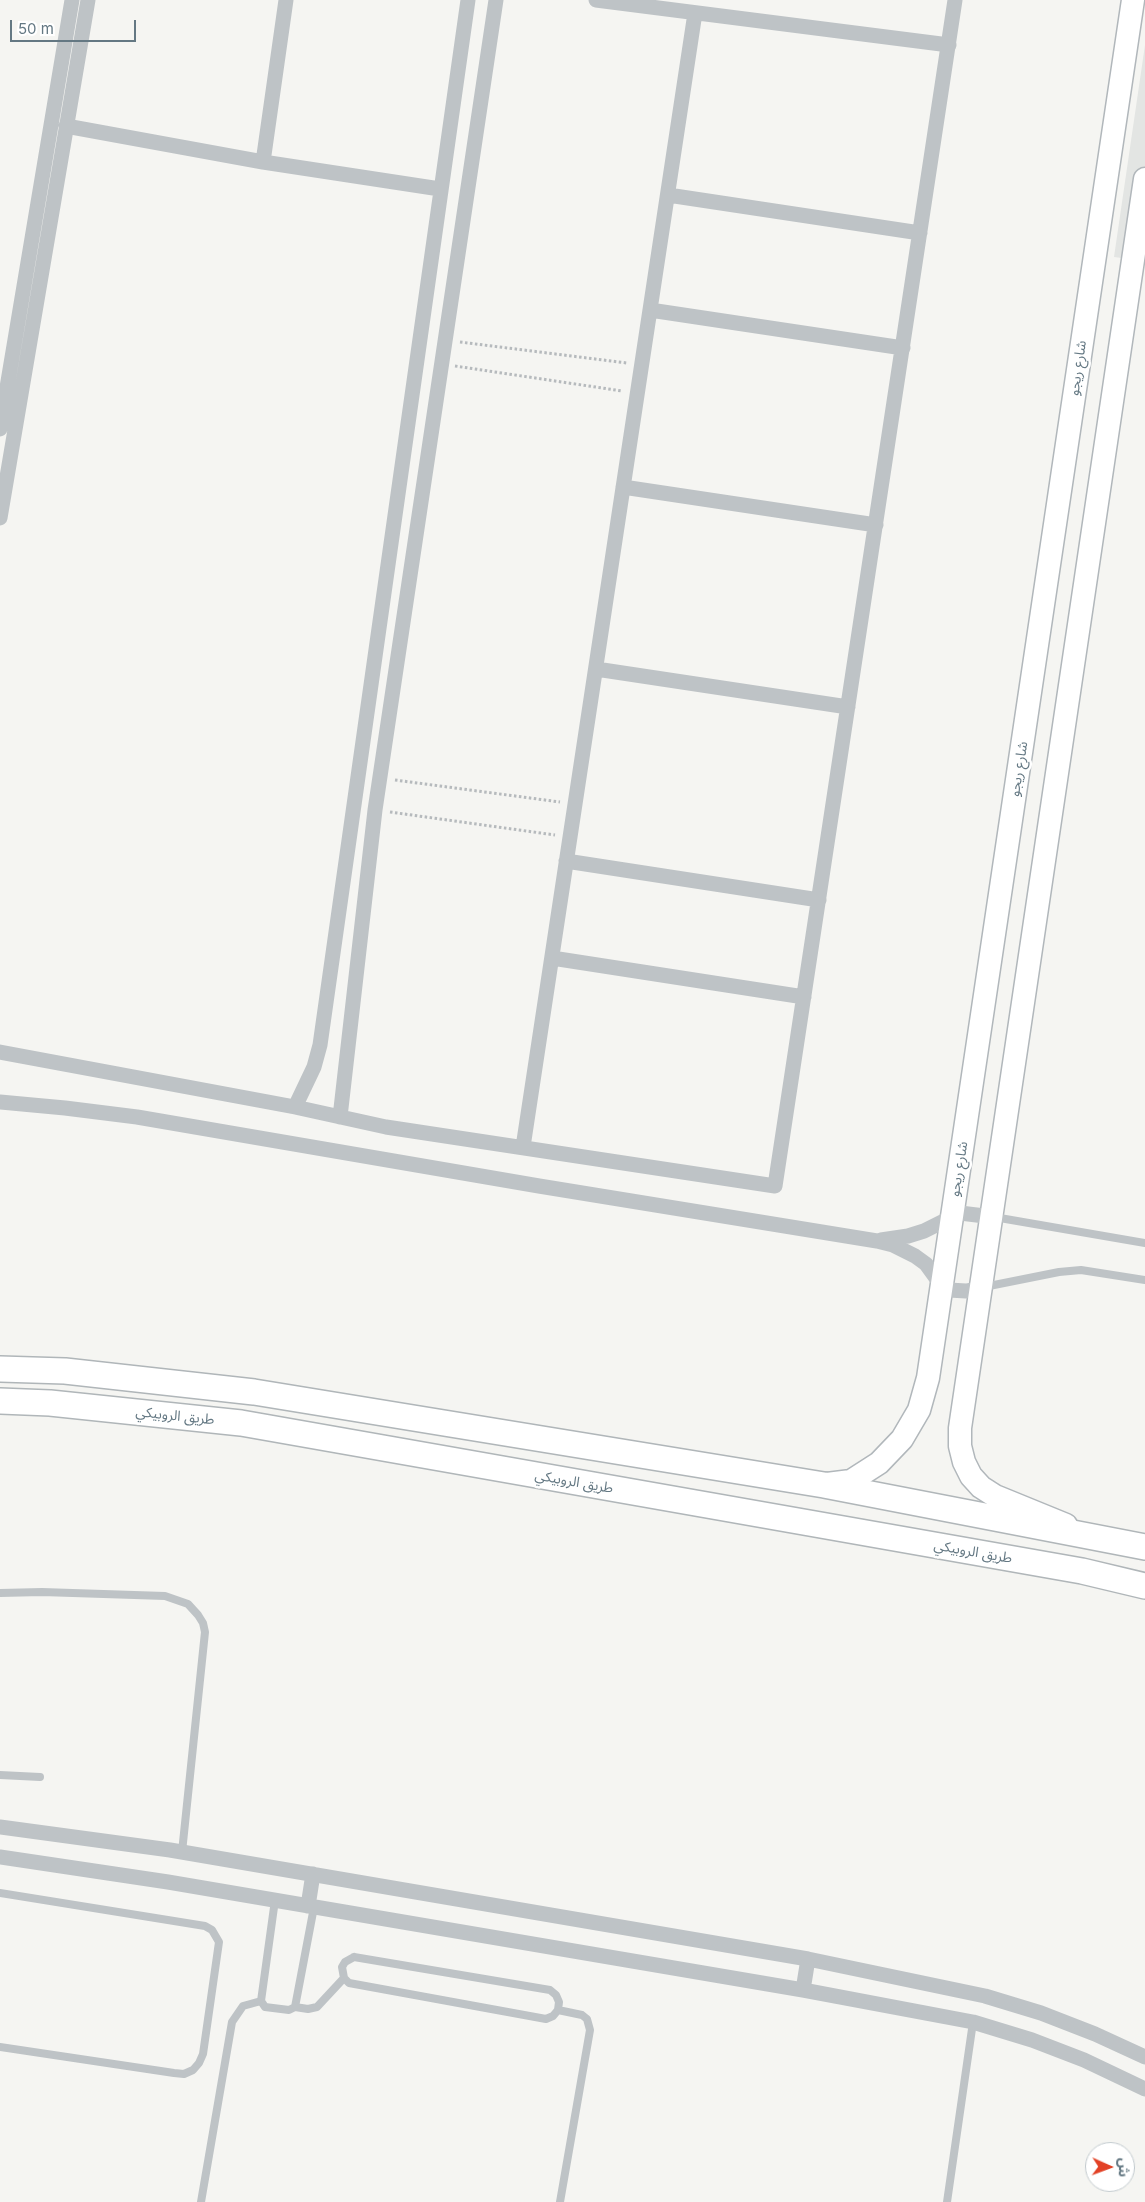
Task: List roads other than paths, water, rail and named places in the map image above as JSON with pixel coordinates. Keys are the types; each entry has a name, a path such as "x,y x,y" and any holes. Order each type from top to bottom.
{"main road":[{"name":"شارع ريجو","path":"824,1485 851,1481 879,1463 902,1439 919,1410 928,1378 1133,0"},
{"path":"1090,1535 995,1496 981,1487 971,1476 964,1462 960,1446 960,1428 993,1217 1145,179"},
{"path":"1087,312 1124,318"},
{"path":"0,1369 65,1371 254,1392 824,1485 1145,1547"},
{"name":"طريق الروبيكي","path":"0,1401 50,1403 242,1423 1082,1571 1145,1586"}],"street":[{"path":"0,429 72,0"},
{"path":"0,518 88,0"},
{"path":"263,162 286,0"},
{"path":"295,1107 314,1067 320,1046 468,0"},
{"path":"340,1116 375,810 496,0"},
{"path":"596,0 949,45"},
{"path":"0,1052 295,1107 386,1127 775,1186 955,0"},
{"path":"523,1147 695,13"},
{"path":"66,126 263,162 440,189"},
{"path":"668,195 920,233"},
{"path":"650,310 903,348"},
{"path":"623,487 876,525"},
{"path":"373,661 397,663"},
{"path":"596,669 848,707"},
{"path":"566,861 819,900"},
{"path":"552,958 804,997"},
{"path":"0,1102 107,1113 538,1186 877,1240 893,1245 915,1256 926,1264 942,1286 957,1292 982,1288"},
{"path":"877,1240 916,1233 938,1224 952,1215 967,1212 993,1217"},
{"path":"0,1827 182,1852 808,1959 985,1996 1041,2013 1095,2034 1145,2057"},
{"path":"0,1857 311,1906 803,1990 972,2022 1032,2040 1084,2060 1145,2089"},
{"path":"311,1906 313,1874"},
{"path":"803,1990 808,1959"}],"lane":[{"path":"993,1217 1145,1243"},
{"path":"982,1288 1059,1272 1081,1270 1145,1280"},
{"path":"0,1594 42,1592 165,1596 188,1604 198,1615 203,1623 205,1632 182,1852"},
{"path":"0,1775 40,1777"},
{"path":"0,1893 205,1926 212,1930 218,1942 203,2054 193,2070 184,2074 174,2073 0,2047"},
{"path":"274,1900 261,2001 266,2007 289,2010 295,2007 317,2008 344,1978"},
{"path":"295,2007 311,1906"},
{"path":"359,1957 550,1990 556,1995 559,2002 558,2010 553,2016 546,2019 356,1985 349,1983 344,1978 342,1967 345,1962 349,1958 359,1957"},
{"path":"201,2202 232,2022 243,2006 261,2001"},
{"path":"558,2010 582,2015 587,2019 590,2030 560,2202"},
{"path":"947,2202 972,2022"}]}
